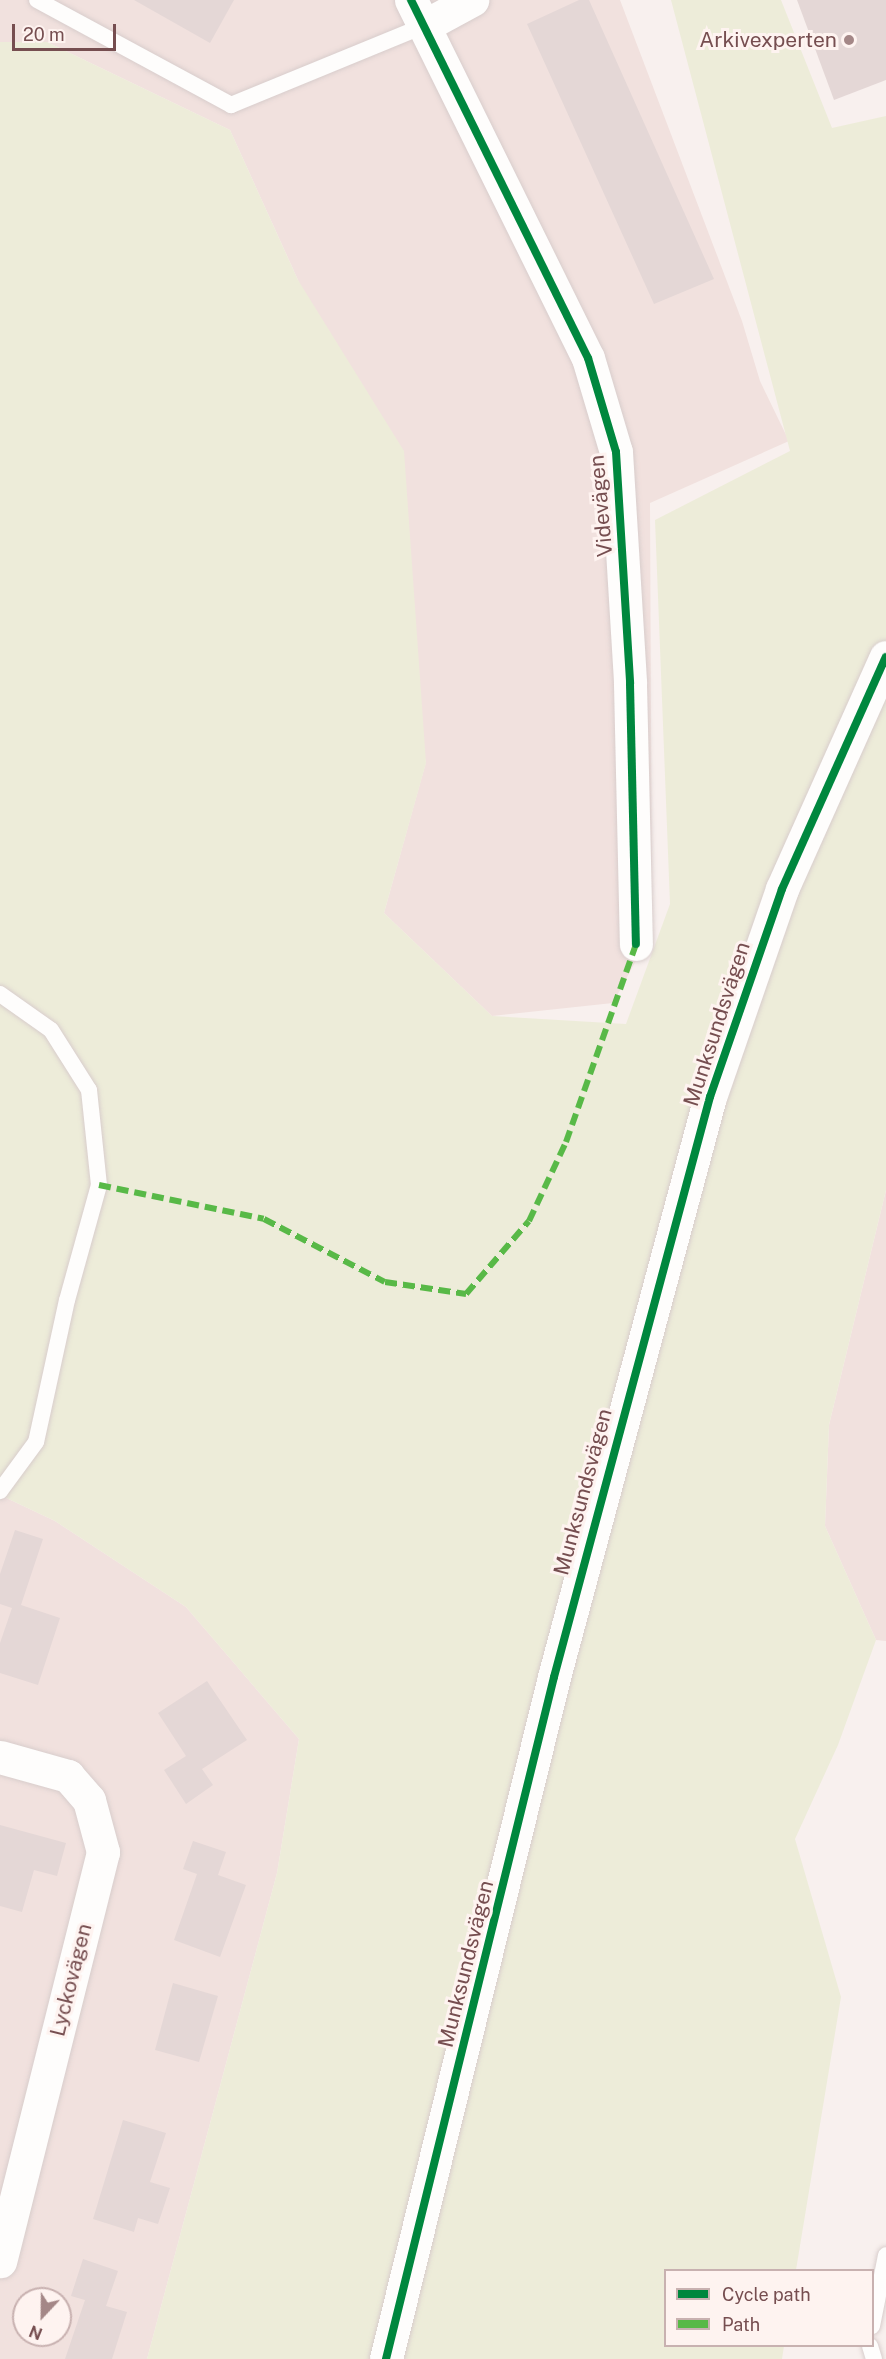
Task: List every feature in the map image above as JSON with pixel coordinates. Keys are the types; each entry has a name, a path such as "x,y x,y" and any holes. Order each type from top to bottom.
{"street":[{"path":"418,13 472,0"},
{"name":"Videvägen","path":"418,13 588,358 616,452 630,684 636,945"},
{"name":"Munksundsvägen","path":"386,2359 554,1677 710,1098 782,889 886,657"},
{"name":"Lyckovägen","path":"0,1756 68,1776 89,1800 103,1852 5,2222 0,2261"}],"lane":[{"path":"37,0 231,105 418,13"},
{"path":"0,994 51,1030 89,1090 99,1185 67,1300 36,1442 0,1491"},
{"path":"874,2321 886,2255"}],"shaded area":[{"path":"0,0 620,0 742,321 760,381 789,441 650,503 652,931 613,1003 492,1016 384,913 426,762 298,280 230,130 47,42 0,42"},
{"path":"886,1190 886,1641 876,1640 825,1526 829,1425"},
{"path":"0,1495 55,1521 186,1607 299,1739 277,1873 147,2359 0,2359"}],"green space":[{"path":"671,0 781,0 832,128 886,116 886,1190 829,1425 825,1526 876,1640 838,1745 795,1839 841,1997 796,2269 664,2269 664,2347 784,2347 782,2359 147,2359 277,1873 299,1739 186,1607 55,1521 0,1495 0,42 47,42 230,130 298,280 404,451 426,763 384,913 492,1016 626,1024 670,904 655,520 790,451"}],"building":[{"path":"134,0 234,0 210,43"},
{"path":"579,0 589,0 714,279 654,304 527,24"},
{"name":"Arkivexperten","path":"797,0 886,0 886,80 834,100"},
{"path":"15,1530 43,1539 21,1605 60,1618 38,1685 0,1673 0,1643 12,1608 0,1604 0,1574"},
{"path":"207,1681 247,1740 202,1769 213,1785 186,1804 164,1770 186,1756 158,1713"},
{"path":"0,1825 66,1843 57,1876 34,1870 22,1912 0,1906"},
{"path":"193,1841 226,1852 218,1875 246,1885 220,1957 174,1940 197,1874 183,1869"},
{"path":"173,1983 218,1996 199,2062 155,2050"},
{"path":"123,2120 166,2133 150,2182 170,2188 158,2224 138,2218 134,2232 93,2219"},
{"path":"83,2259 118,2271 106,2306 127,2312 112,2359 65,2359 69,2347 72,2347 72,2338 85,2300 72,2296"}],"marked path":[{"path":"99,1185 264,1219 385,1282 466,1294 529,1221 566,1142 636,944"}],"cycle path":[{"path":"411,0 588,358 616,452 630,684 636,944"},
{"path":"386,2359 554,1677 710,1097 782,889 886,657"}],"place":[{"name":"Arkivexperten","path":"849,40"}]}
